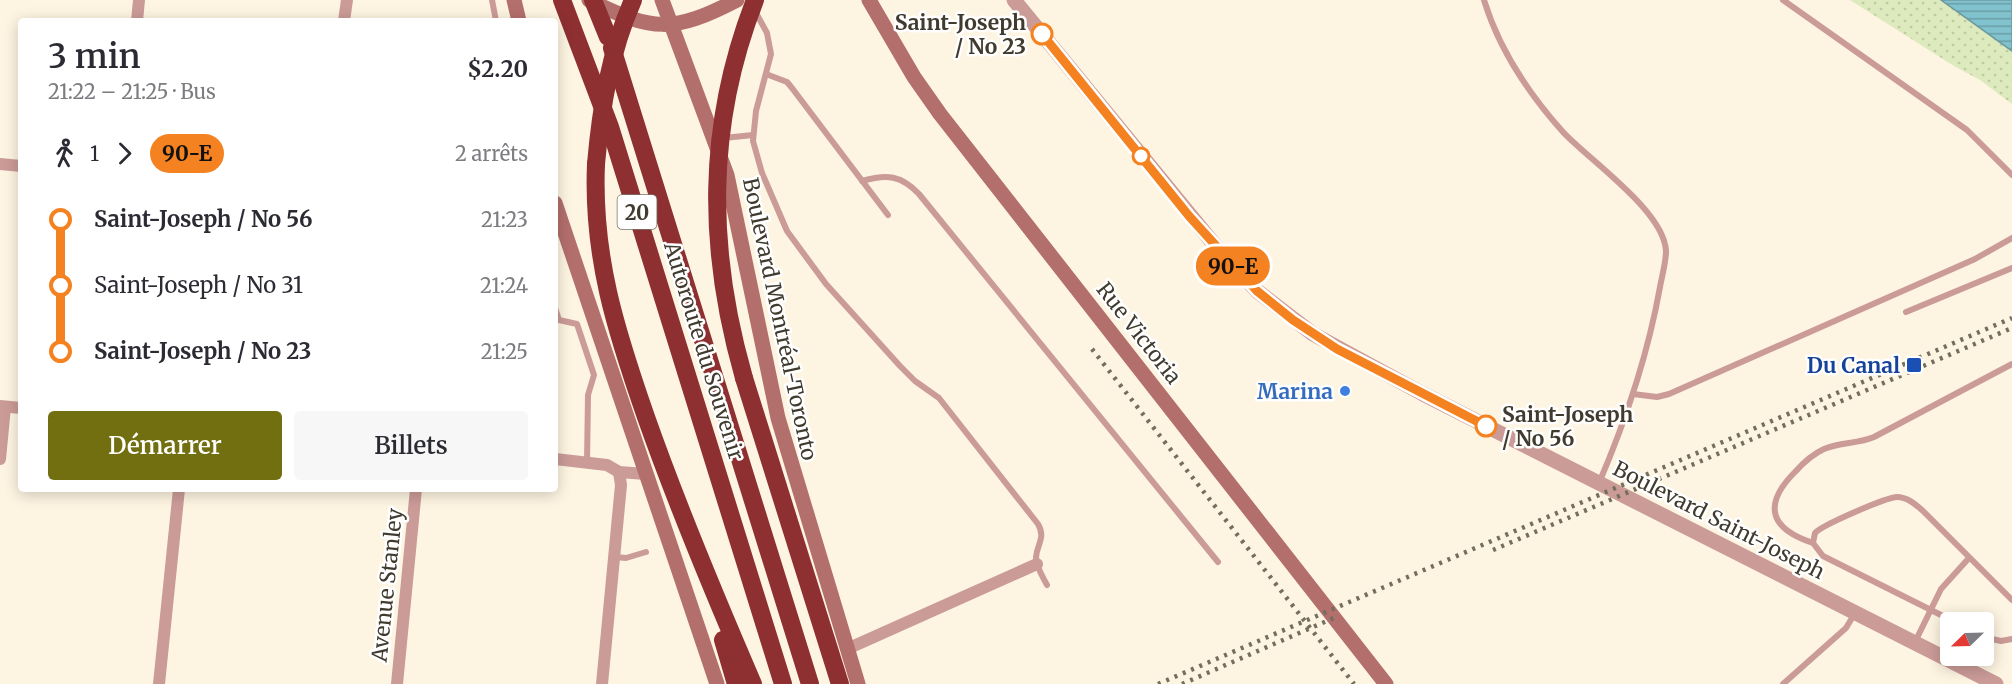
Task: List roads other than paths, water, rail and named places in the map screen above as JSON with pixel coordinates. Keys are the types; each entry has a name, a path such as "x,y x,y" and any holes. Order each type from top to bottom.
{"highway":[{"name":"Autoroute du Souvenir","path":"591,0 608,38 630,99 810,684"},
{"path":"633,0 617,42 604,93 596,164 595,207 599,249 612,314 650,428 703,569 753,684"},
{"path":"755,0 745,25 726,98 716,178 717,241 724,296 744,378 840,684"},
{"name":"Autoroute du Souvenir","path":"563,4 613,136 783,684"},
{"path":"703,569 736,684"}],"main road":[{"path":"514,0 518,18"},
{"path":"591,0 648,25 671,25 704,16 737,0"},
{"name":"Boulevard Montréal-Toronto","path":"662,0 730,187 750,295 778,418 858,684"},
{"name":"Rue Victoria","path":"869,0 914,77 940,114 1386,684"},
{"path":"558,212 717,684"}],"street":[{"path":"137,18 139,0"},
{"path":"344,18 347,0"},
{"name":"Boulevard Saint-Joseph","path":"1014,0 1189,216 1240,274 1274,305 1313,334 1352,357 1996,684"},
{"path":"0,164 18,166"},
{"path":"0,459 2,407 18,408"},
{"path":"558,459 611,465 619,472 646,474"},
{"path":"602,684 621,485 619,472"},
{"path":"159,684 179,492"},
{"name":"Avenue Stanley","path":"396,684 416,492"},
{"path":"847,649 1037,564"}],"lane":[{"path":"492,0 495,18"},
{"path":"749,0 764,26 771,46 756,111 753,135 762,173 794,242 826,284 907,374 939,398 1038,524 1042,537 1036,554 1037,564 1047,585"},
{"path":"1484,0 1491,21 1512,65 1563,133 1619,181 1657,227 1666,250 1656,305 1633,394 1599,483"},
{"path":"1783,0 1967,130 2012,175"},
{"path":"766,74 787,82 888,215"},
{"path":"714,140 753,135"},
{"path":"862,182 880,176 896,177 904,180 919,194 1218,562"},
{"path":"1633,394 1657,397 1669,394 1975,259 2012,238"},
{"path":"1906,312 2012,268"},
{"path":"558,317 559,320 577,324 594,375 588,395 587,463"},
{"path":"1940,615 1823,556 1813,543 1792,536 1777,519 1775,502 1777,492 1805,461 1830,447 1875,437 2012,364"},
{"path":"1813,543 1813,537 1819,529 1899,497 1916,505 2012,600"},
{"path":"614,557 626,558 646,552"},
{"path":"1915,642 1941,590 1970,558"},
{"path":"1783,684 1846,628 1855,612"},
{"path":"1994,639 2012,639"}],"water":[{"path":"1941,0 2012,0 2012,51"}],"railway":[{"path":"1158,684 2012,318"},
{"path":"1493,550 2012,328"},
{"path":"1092,349 1354,684"},
{"path":"1182,684 1336,617"}],"place":[{"name":"Saint-Joseph / No 23","path":"1042,34"},
{"name":"Du Canal","path":"1914,365"},
{"name":"Marina","path":"1345,391"},
{"name":"Saint-Joseph / No 56","path":"1486,426"}]}
